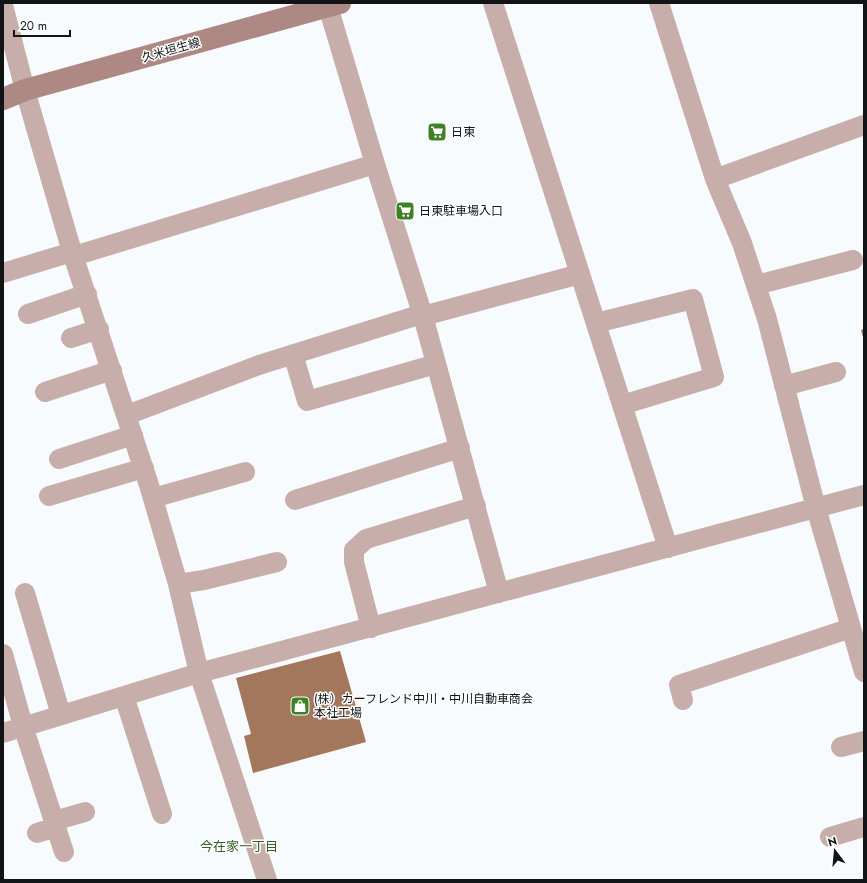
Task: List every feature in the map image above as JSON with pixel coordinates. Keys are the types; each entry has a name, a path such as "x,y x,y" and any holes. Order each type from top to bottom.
{"main road":[{"name":"久米垣生線","path":"3,99 25,90 331,4"}],"street":[{"path":"493,3 668,548"},
{"path":"659,3 715,179 742,243 767,319 816,508 864,672"},
{"path":"331,4 375,164 423,315 500,593"},
{"path":"3,5 25,90 73,254 134,435 153,498 178,584 199,673 267,880"},
{"path":"715,179 864,125"},
{"path":"3,273 73,254 375,164"},
{"path":"756,285 853,260"},
{"path":"127,415 259,365 293,354 423,315 580,274"},
{"path":"28,314 87,294"},
{"path":"596,323 693,299 714,377 622,405"},
{"path":"71,338 99,329"},
{"path":"293,354 307,401 436,364"},
{"path":"45,392 112,370"},
{"path":"784,386 836,372"},
{"path":"59,459 134,435"},
{"path":"295,500 460,448"},
{"path":"49,496 144,468"},
{"path":"153,498 245,472"},
{"path":"3,732 199,673 864,495"},
{"path":"371,628 354,562 354,550 366,539 476,506"},
{"path":"178,584 204,580 277,562"},
{"path":"25,593 61,715"},
{"path":"683,700 679,685 851,628"},
{"path":"3,654 49,827 64,852"},
{"path":"124,696 162,814"},
{"path":"842,747 864,741"},
{"path":"49,827 85,812"},
{"path":"830,837 864,827"}],"building":[{"path":"864,329 864,341 861,330"},
{"name":"(株）カーフレンド中川・中川自動車商会 本社工場","path":"340,651 366,742 253,773 244,736 251,734 236,678"}],"place":[{"name":"日東","path":"437,132"},
{"name":"日東駐車場入口","path":"405,211"},
{"name":"(株）カーフレンド中川・中川自動車商会 本社工場","path":"300,706"}],"district":[{"name":"今在家一丁目","path":"239,846"}]}
